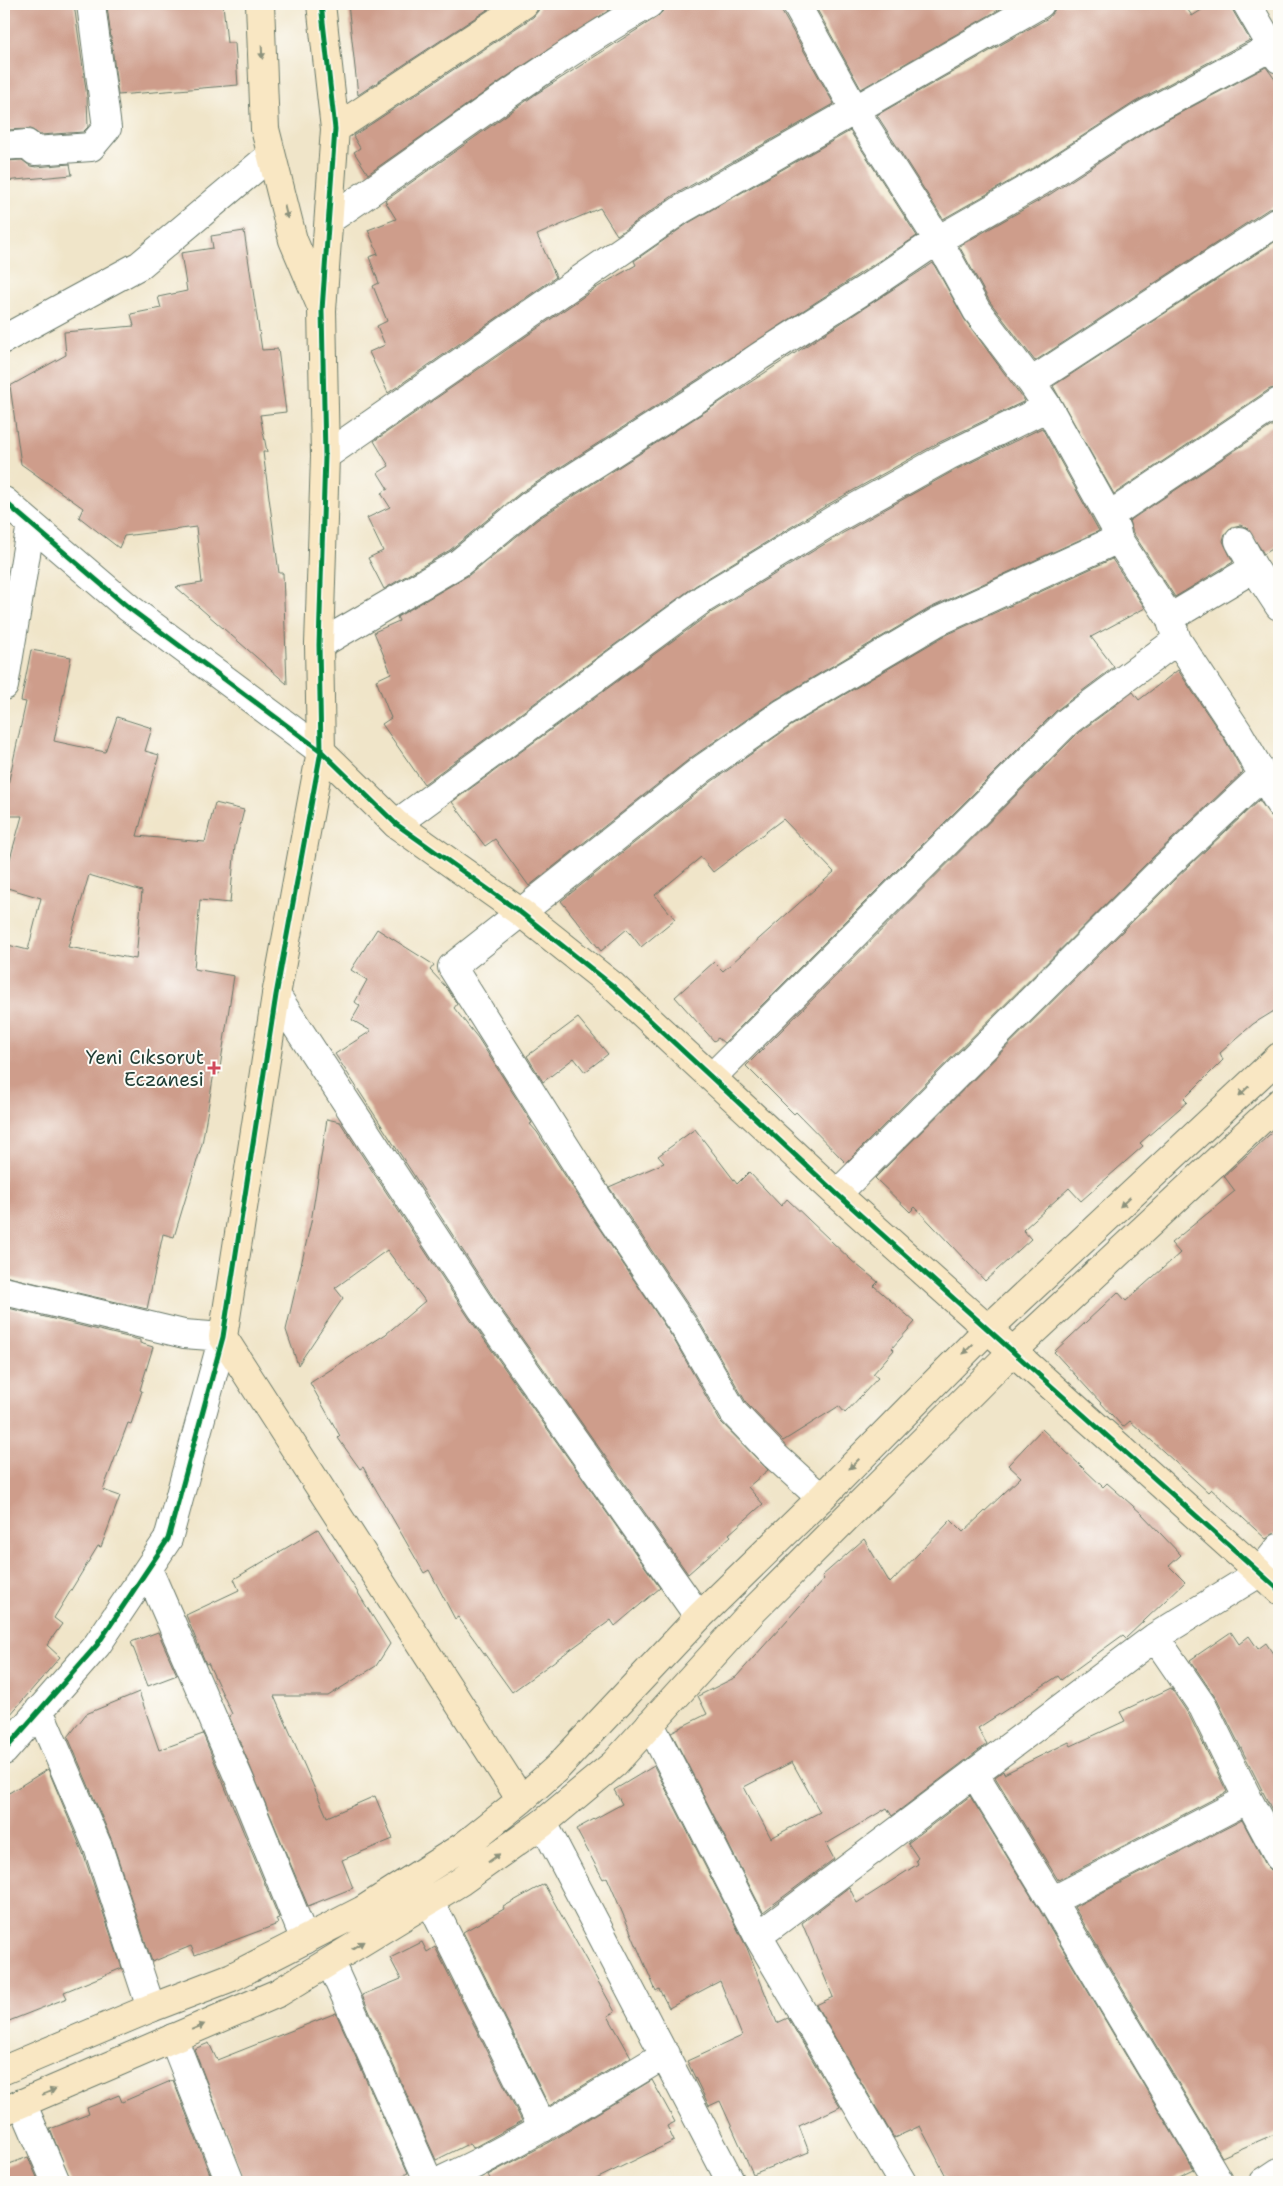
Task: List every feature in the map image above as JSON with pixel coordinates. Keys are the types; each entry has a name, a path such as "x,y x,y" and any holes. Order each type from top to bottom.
{"street":[{"path":"4,146 27,144 35,151 91,147 107,128 91,4"},
{"path":"260,4 265,129 293,240 322,310"},
{"path":"4,1751 97,1644 168,1539 223,1337 276,995 321,751 320,645 325,456 322,310 336,129 321,4"},
{"path":"336,129 524,4"},
{"path":"329,220 406,168 530,78 650,4"},
{"path":"796,4 855,110 938,240 977,311 1048,407 1173,629 1238,732 1279,803"},
{"path":"325,456 682,209 1040,4"},
{"path":"320,645 459,563 529,506 709,391 938,240 1042,181 1142,116 1275,53 1247,4"},
{"path":"4,337 140,265 271,154"},
{"path":"1031,382 1279,221"},
{"path":"821,1498 775,1456 734,1413 686,1330 608,1214 452,967 702,769 783,713 937,622 1114,527 1279,402"},
{"path":"396,824 702,599 835,519 939,460 1048,407"},
{"path":"4,501 129,608 321,751 396,824 520,912 613,986 837,1194 1269,1581"},
{"path":"4,686 30,524"},
{"path":"1239,541 1279,606"},
{"path":"712,1077 1068,721 1173,629 1254,568"},
{"path":"837,1194 1163,869 1263,775"},
{"path":"276,995 482,1309 699,1617"},
{"path":"4,2070 151,2008 232,1977 364,1910 450,1855 521,1800 557,1768 699,1617 821,1498 988,1329 1279,1057"},
{"path":"56,2182 13,2107 278,1993 460,1882 543,1823 614,1764 754,1610 1012,1352 1279,1103"},
{"path":"4,1291 184,1334 223,1337"},
{"path":"223,1337 521,1800"},
{"path":"758,1936 1156,1637 1269,1581 1279,1548"},
{"path":"148,1569 241,1783 305,1940"},
{"path":"1156,1637 1203,1707 1279,1857"},
{"path":"39,1710 98,1846 151,2008"},
{"path":"650,1724 758,1936 902,2182"},
{"path":"974,1774 1219,2182"},
{"path":"1052,1901 1248,1799"},
{"path":"543,1823 666,2054 731,2182"},
{"path":"430,1901 543,2128"},
{"path":"330,1962 428,2182"},
{"path":"173,2038 230,2182"},
{"path":"438,2182 476,2174 543,2128 666,2054"},
{"path":"1264,2182 1279,2172"}],"building":[{"path":"4,4 74,4 87,97 88,127 83,132 40,135 31,129 4,130"},
{"path":"126,4 223,4 227,43 235,43 238,85 118,95 107,6"},
{"path":"348,4 496,4 358,95"},
{"path":"540,4 619,4 518,69 368,174 354,152 360,148 353,136 533,17 538,11"},
{"path":"665,4 780,4 782,12 834,104 674,195 617,235 600,208 537,235 556,277 388,393 369,352 385,345 377,326 387,321 373,286 379,283 369,257 378,254 368,230 396,219 385,201 536,94 657,17 663,11"},
{"path":"814,4 1009,4 861,89"},
{"path":"1056,4 1184,4 1192,16 1211,4 1229,4 1250,40 1135,102 1033,168 943,219 877,115 1048,18 1054,11"},
{"path":"1266,67 1279,85 1279,206 1270,208 1035,361 990,302 959,246 1049,195 1150,129"},
{"path":"850,131 917,236 520,493 450,550 384,589 368,558 383,551 367,518 390,507 381,493 388,489 378,473 389,466 374,441 596,288 636,265 634,261 690,222"},
{"path":"22,160 30,166 36,167 70,164 72,175 4,181 4,161"},
{"path":"244,231 262,350 278,349 286,412 260,415 267,452 263,452 279,573 283,573 287,684 176,587 202,583 196,527 124,536 119,548 79,517 83,508 21,464 10,386 66,355 64,332 134,326 131,314 161,308 158,297 187,291 181,253 213,248 211,236"},
{"path":"1279,239 1279,387 1270,389 1114,494 1053,386"},
{"path":"933,263 965,320 1025,401 940,442 827,505 695,586 424,784 382,724 391,718 376,680 391,673 374,632 399,621 397,617 469,575 538,519"},
{"path":"1279,421 1279,545 1264,554 1247,528 1240,525 1232,527 1225,533 1223,541 1233,562 1175,597 1133,533 1129,521"},
{"path":"1042,428 1099,531 930,608 775,700 692,757 529,886 495,839 485,846 452,802 712,612 843,533 955,470"},
{"path":"1112,559 1145,608 1091,637 1114,667 1057,710 724,1043 718,1038 714,1041 675,997 714,962 723,971 834,872 783,819 713,872 701,857 655,895 675,919 641,947 627,929 601,951 561,901 711,782 791,726 944,636"},
{"path":"31,650 71,657 54,741 105,752 117,717 152,728 145,751 159,755 137,836 205,842 215,803 244,810 235,846 230,903 200,900 194,969 234,976 219,1074 214,1073 202,1144 174,1237 163,1234 147,1309 4,1276 4,944 28,950 41,898 4,887 4,880 22,816 4,816 4,803 26,702 21,701","holes":["89,875 142,891 136,959 68,947"]},
{"path":"1178,670 1225,740 1243,772 1152,858 846,1163 796,1112 794,1114 746,1066 1078,733 1133,692 1139,700"},
{"path":"1259,800 1271,816 1279,819 1279,1008 1253,1024 1220,1053 1223,1060 1184,1099 1187,1102 1140,1143 1143,1146 1081,1201 1069,1188 1023,1230 1031,1239 985,1281 915,1207 910,1212 875,1178 1174,880"},
{"path":"377,929 434,965 430,970 447,988 457,1004 454,1008 478,1038 532,1123 530,1124 673,1338 720,1421 768,1470 748,1487 763,1504 729,1534 731,1536 688,1574 495,1300 335,1054 371,1031 352,1020 360,1006 355,1002 367,980 351,970"},
{"path":"578,1018 608,1054 585,1072 574,1058 543,1082 527,1056"},
{"path":"327,1119 340,1122 469,1318 660,1588 615,1626 611,1620 512,1692 458,1617 455,1619 429,1570 424,1573 363,1467 360,1469 338,1438 340,1436 310,1383 386,1334 425,1301 387,1250 335,1288 343,1298 298,1365 286,1330 311,1222"},
{"path":"1279,1126 1279,1533 1273,1534 1266,1539 1211,1489 1208,1492 1130,1421 1123,1427 1054,1352 1118,1292 1126,1301 1180,1253 1171,1243 1235,1191 1224,1176"},
{"path":"695,1129 737,1184 749,1172 781,1206 787,1199 852,1261 878,1282 874,1286 915,1322 892,1348 894,1350 873,1374 878,1378 845,1413 839,1406 783,1441 747,1404 699,1321 609,1187 664,1163 658,1156"},
{"path":"4,1307 140,1340 140,1343 153,1347 140,1390 142,1391 131,1424 128,1423 103,1490 120,1496 101,1547 98,1546 54,1618 62,1624 47,1645 60,1657 4,1722"},
{"path":"1042,1429 1103,1487 1107,1483 1141,1513 1181,1555 1169,1566 1185,1582 1126,1638 1123,1635 1061,1680 1058,1676 978,1728 987,1744 892,1816 887,1808 826,1844 834,1859 763,1912 671,1732 707,1714 698,1696 736,1677 824,1579 822,1576 864,1539 890,1583 951,1520 963,1532 1021,1477 1008,1465","holes":["792,1762 820,1812 771,1838 744,1787"]},
{"path":"318,1529 390,1644 376,1666 328,1696 274,1696 327,1817 375,1796 393,1839 342,1860 353,1888 308,1906 229,1716 232,1714 208,1663 206,1664 186,1615 239,1590 234,1579"},
{"path":"158,1632 177,1675 148,1686 131,1642"},
{"path":"1231,1632 1239,1644 1249,1636 1258,1649 1266,1643 1279,1663 1279,1824 1217,1700 1190,1660"},
{"path":"1171,1688 1189,1715 1227,1792 1058,1880 995,1777 1003,1771 1004,1774 1069,1742 1071,1746 1125,1721 1120,1712"},
{"path":"139,1692 159,1750 203,1734 279,1918 276,1919 278,1924 195,1955 191,1946 152,1962 112,1841 68,1737 86,1714"},
{"path":"654,1766 747,1948 777,2023 788,2018 840,2107 799,2126 809,2152 753,2174 720,2101 709,2106 687,2061 742,2036 720,1981 669,2008 659,1989 656,1991 607,1877 603,1879 576,1829 622,1804 614,1790"},
{"path":"48,1769 83,1853 122,1968 64,1992 67,1998 4,2023 4,1796"},
{"path":"970,1796 1194,2170 1169,2182 949,2182 920,2126 894,2138 816,2005 833,1997 802,1923 849,1887 857,1903 918,1864 916,1860 918,1858 908,1843"},
{"path":"1242,1820 1266,1865 1271,1870 1279,1872 1279,2132 1222,2157 1074,1907"},
{"path":"544,1884 615,2012 608,2016 631,2057 549,2106 463,1932"},
{"path":"422,1942 427,1952 435,1947 522,2121 473,2148 470,2143 436,2160 362,1995 401,1979 390,1958"},
{"path":"336,2013 408,2173 388,2182 245,2182 194,2049 209,2043 217,2060"},
{"path":"173,2080 213,2182 71,2182 50,2129 89,2114 87,2108 119,2095 122,2102"},
{"path":"652,2080 675,2122 667,2126 674,2141 590,2182 492,2182 488,2175 550,2142"},
{"path":"28,2157 39,2182 4,2182 4,2166"}],"cycle path":[{"path":"4,1751 97,1645 168,1539 223,1337 276,995 321,751 319,645 325,456 322,310 335,129 321,4"},
{"path":"4,501 129,608 321,751 396,824 520,912 613,986 837,1194 1279,1590"}],"place":[{"name":"Yeni Cıksorut Eczanesi","path":"214,1068"}]}
